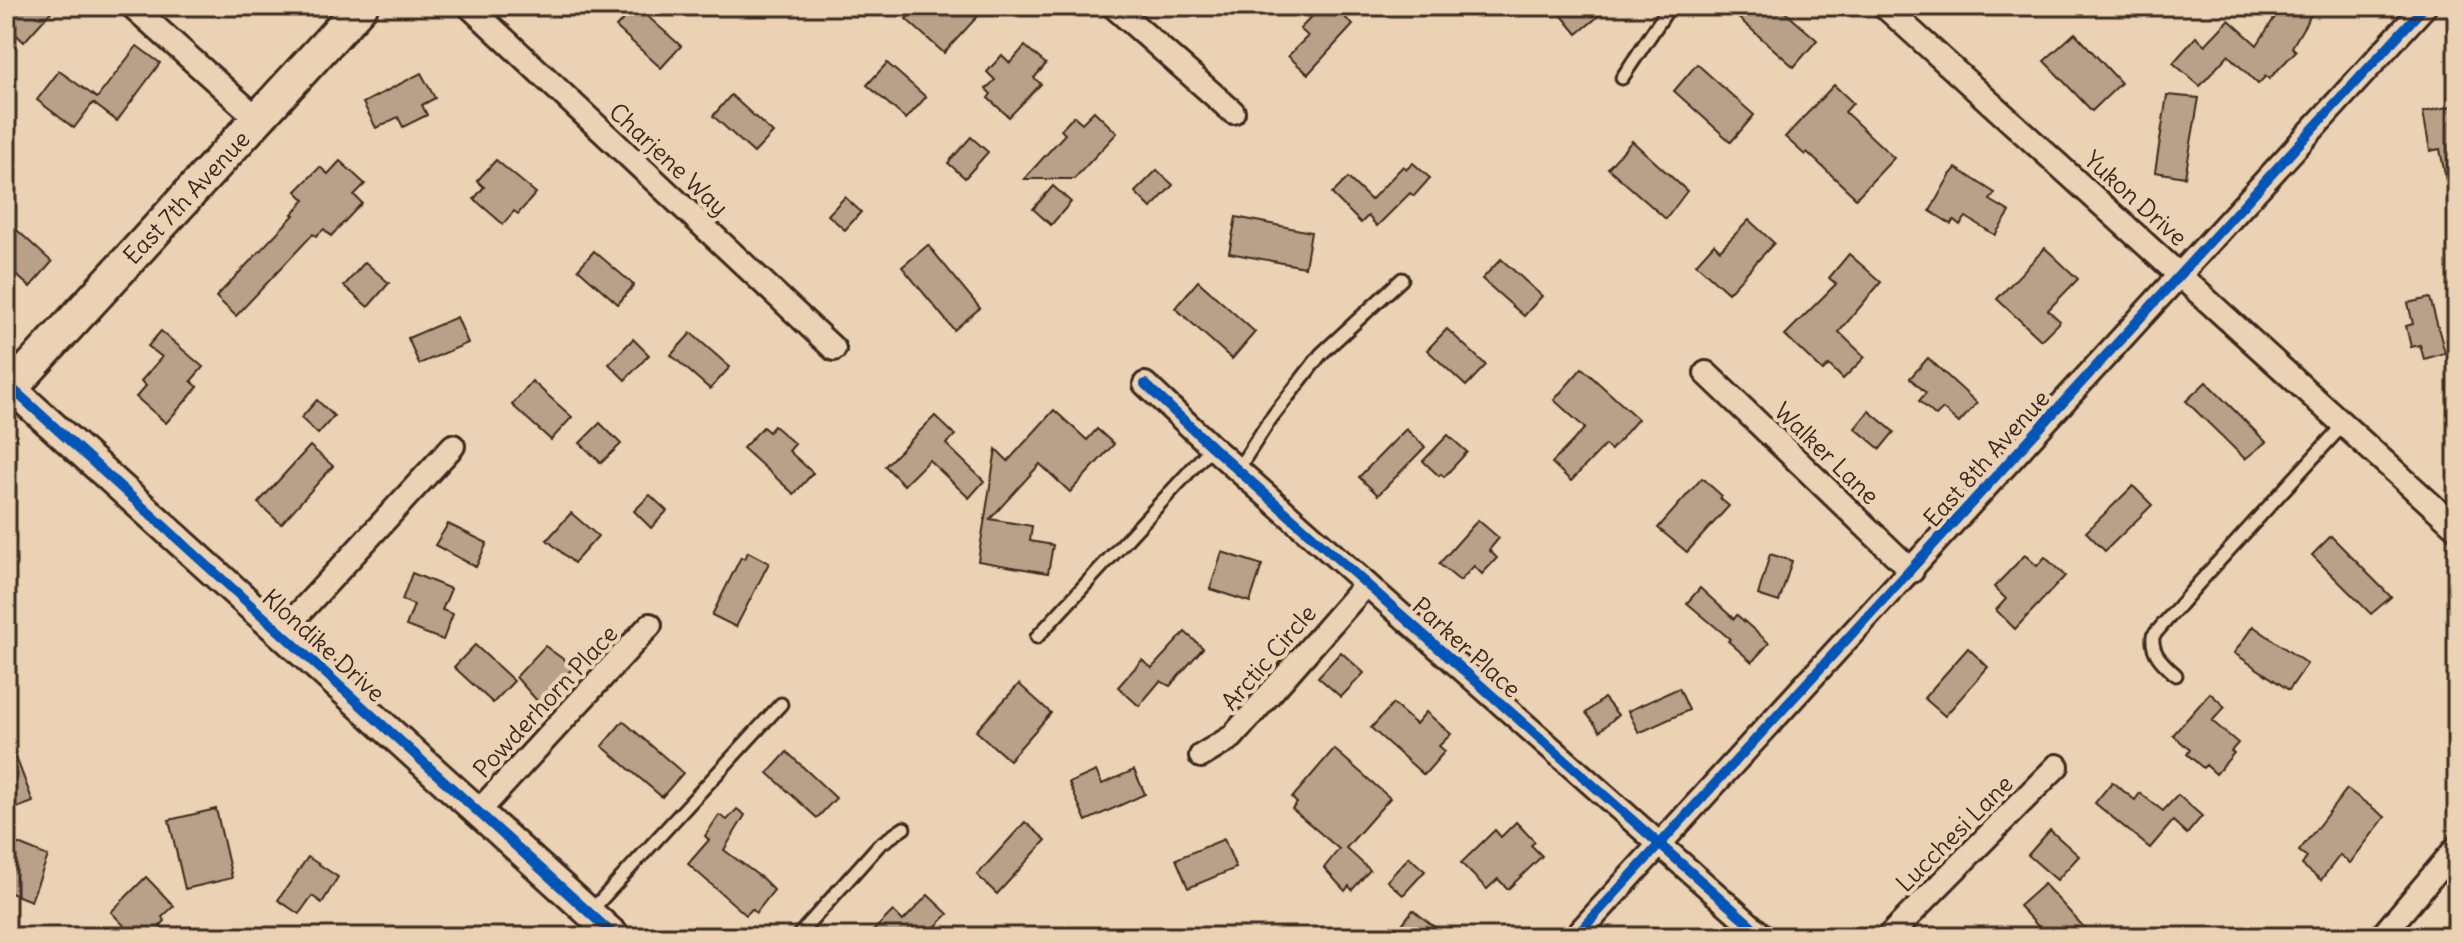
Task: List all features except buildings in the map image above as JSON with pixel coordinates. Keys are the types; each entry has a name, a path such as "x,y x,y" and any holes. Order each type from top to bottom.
{"main road":[{"name":"East 7th Avenue","path":"8,388 361,6"}],"street":[{"path":"132,6 258,119"},
{"name":"Charjene Way","path":"469,6 834,349"},
{"path":"1113,6 1233,112"},
{"name":"Yukon Drive","path":"1884,6 2457,528"},
{"name":"East 8th Avenue","path":"1575,937 2425,6"},
{"name":"Walker Lane","path":"1706,373 1912,571"},
{"name":"Parker Place","path":"1145,384 1764,937"},
{"name":"Klondike Drive","path":"8,388 616,937"},
{"path":"281,633 453,446"},
{"name":"Arctic Circle","path":"1201,756 1232,737 1366,584"},
{"name":"Powderhorn Place","path":"478,812 650,625"},
{"name":"Lucchesi Lane","path":"1888,937 2057,766"},
{"path":"2381,937 2457,847"}],"lane":[{"path":"1622,78 1670,6"},
{"path":"1238,469 1269,421 1321,354 1402,279"},
{"path":"2176,675 2161,661 2152,646 2153,636 2343,425"},
{"path":"1037,637 1212,447"},
{"path":"589,913 781,704"},
{"path":"797,937 879,845 904,828"}],"cycle path":[{"path":"1575,937 2425,6"},
{"path":"6,383 616,937"},
{"path":"1145,384 1764,937"}]}
